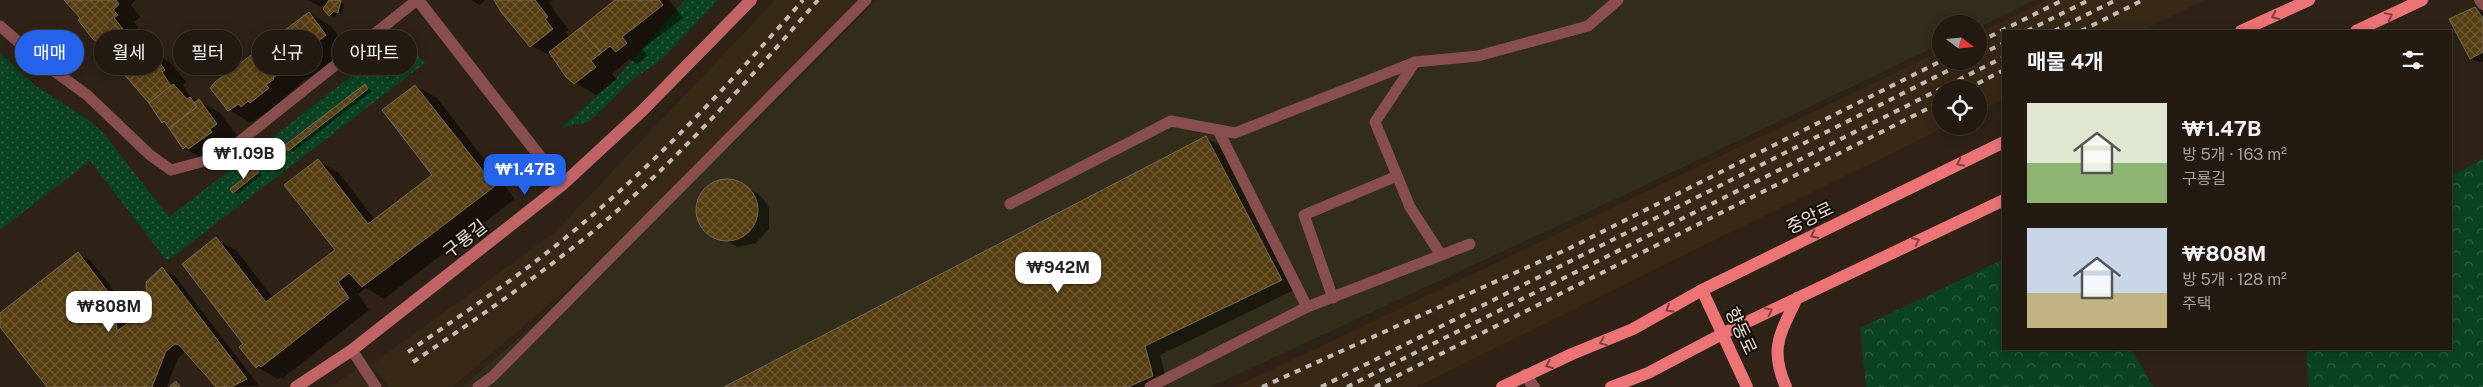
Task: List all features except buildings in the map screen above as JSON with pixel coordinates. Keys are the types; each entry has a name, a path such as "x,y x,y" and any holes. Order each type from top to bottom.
{"main road":[{"name":"구룡길","path":"296,387 352,350 562,185 642,111 751,0"},
{"path":"2244,30 2309,0"},
{"path":"2358,30 2422,0"},
{"name":"중앙로","path":"1525,376 1572,354 1634,329 1702,290 2002,143"},
{"path":"1611,387 1648,373 1724,333 2002,201"},
{"name":"향동로","path":"1702,290 1724,333 1747,387"},
{"path":"1786,387 1777,368 1777,347 1783,326 1797,298"},
{"path":"1502,387 1525,376"}],"street":[{"path":"418,0 562,185"},
{"path":"2480,0 2483,4"},
{"path":"1525,376 1534,387"}],"lane":[{"path":"0,26 39,60 87,95 150,155 171,170 220,157 418,0"},
{"path":"478,387 506,363 866,0"},
{"path":"1010,204 1171,122 1235,133 1415,62 1478,56 1588,26 1618,0"},
{"path":"1415,62 1375,122 1410,207 1441,255"},
{"path":"1218,130 1308,308"},
{"path":"1333,298 1304,215 1397,176"},
{"path":"1150,387 1308,308 1470,244"},
{"path":"352,350 376,387"}],"shaded area":[{"path":"775,0 861,0 693,169 584,275 452,387 389,387 371,365 554,233"},
{"path":"877,0 2035,0 1988,23 1988,15 1932,15 1932,48 1620,197 1210,387 462,387 597,271 756,122"},
{"path":"2047,0 2205,0 2143,30 2002,30 2002,100 1987,107 1987,80 1932,80 1932,133 1416,387 1235,387 1932,55 1932,70 1988,70 1988,29"},
{"path":"360,367 377,387 330,387"}],"green space":[{"path":"685,0 718,0 661,60 631,81 589,122 562,127 615,80"},
{"path":"0,53 15,67 15,75 24,75 36,86 90,121 105,135 169,217 353,75 409,75 167,261 90,161 0,230"},
{"path":"417,53 425,63 417,69"},
{"path":"2483,159 2483,387 2309,387 2306,350 2452,350 2452,175"},
{"path":"2002,260 2002,350 2132,350 2153,387 1866,387 1860,328"}],"railway":[{"path":"408,352 518,274 612,198 697,116 803,0"},
{"path":"413,362 543,270 617,211 707,124 818,0"},
{"path":"2003,30 2063,0"},
{"path":"2029,30 2089,0"},
{"path":"2056,30 2116,0"},
{"path":"2083,30 2143,0"},
{"path":"1988,38 2002,30"},
{"path":"1988,51 2002,44"},
{"path":"1347,387 2002,58"},
{"path":"1262,387 1570,248 1932,66"},
{"path":"1321,387 1949,70"},
{"path":"1985,80 2002,71"},
{"path":"1375,387 1932,107"}]}
